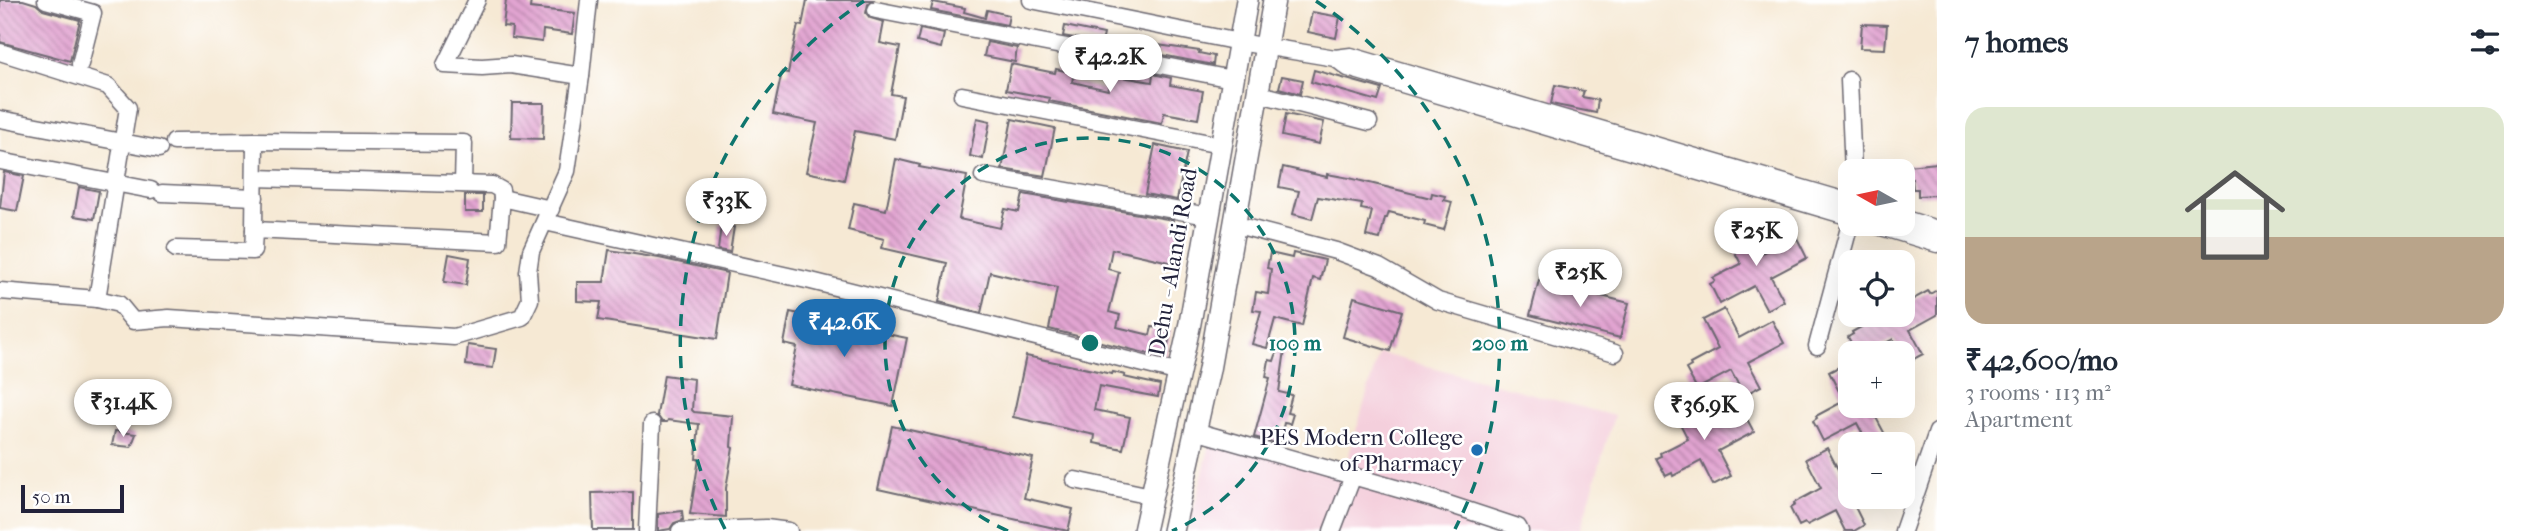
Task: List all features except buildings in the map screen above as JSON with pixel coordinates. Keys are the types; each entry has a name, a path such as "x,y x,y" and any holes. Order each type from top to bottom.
{"main road":[{"name":"Dehu - Alandi Road","path":"1143,531 1180,373 1247,0"},
{"path":"1173,531 1209,370 1273,0"}],"street":[{"path":"46,0 93,13 80,64"},
{"path":"477,0 445,65 511,65 581,76"},
{"path":"0,291 97,299 119,304 133,321 169,318 454,337 522,317 530,300 528,272 531,251 566,171 581,76 589,0"},
{"path":"1031,0 1239,42 1335,58 1351,56 1429,85 1838,214"},
{"path":"876,10 1232,79"},
{"path":"0,52 108,86 128,108 97,299"},
{"path":"1849,80 1852,159"},
{"path":"1429,85 1838,199"},
{"path":"1256,93 1369,122"},
{"path":"962,94 1220,145"},
{"path":"0,119 159,149"},
{"path":"176,249 253,251 255,141"},
{"path":"174,142 464,143 463,184"},
{"path":"0,161 157,192 254,197"},
{"path":"983,176 1208,216"},
{"path":"254,230 498,242 502,198 501,190 492,185 255,178"},
{"path":"502,198 548,215 1180,373"},
{"path":"1915,222 1937,229"},
{"path":"1233,224 1336,251 1402,279 1438,301 1615,353"},
{"path":"1817,346 1847,236"},
{"path":"1911,236 1937,244"},
{"path":"647,531 652,424"},
{"path":"1195,430 1518,527 1520,531"},
{"path":"1903,531 1937,432"},
{"path":"1332,531 1353,476"},
{"path":"1075,480 1151,496"},
{"path":"682,531 766,528 789,531"}],"shaded area":[{"name":"PES Modern College of Pharmacy","path":"1379,353 1614,416 1580,531 1188,531 1213,433 1345,468"}],"place":[{"name":"PES Modern College of Pharmacy","path":"1477,450"}]}
